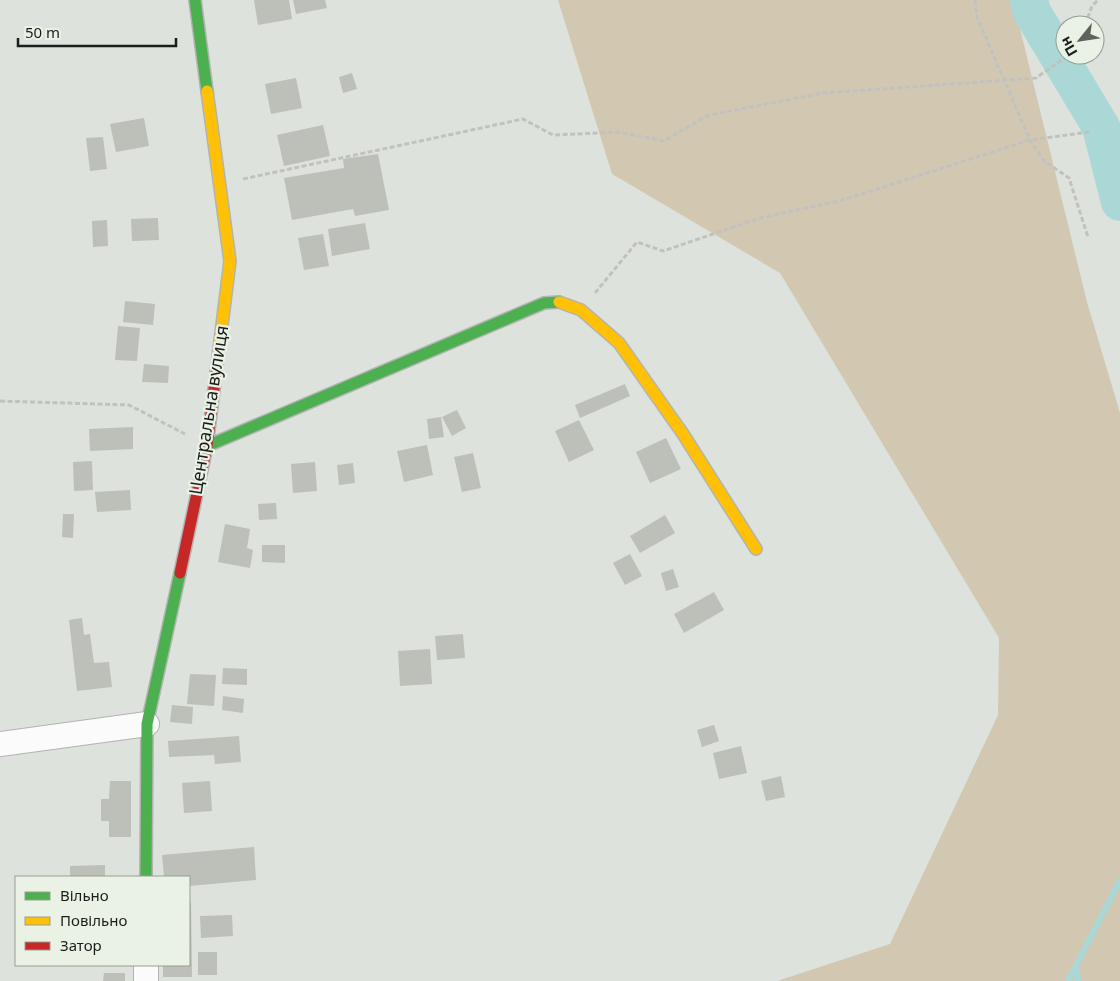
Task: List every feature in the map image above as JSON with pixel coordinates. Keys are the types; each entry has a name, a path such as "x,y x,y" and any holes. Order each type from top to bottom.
{"street":[{"name":"Центральна вулиця","path":"146,876 147,724 207,446 230,261 195,0"},
{"path":"207,446 544,303 562,302 581,310 619,343 683,434 756,549"},
{"path":"0,744 147,724"},
{"path":"146,966 146,981"}],"path":[{"path":"975,0 977,17 1030,140 1044,161 1069,178 1088,236"},
{"path":"1089,15 1092,6 1098,0"},
{"path":"220,184 522,119 553,135 618,132 664,141 709,115 823,93 1036,78 1056,65"},
{"path":"581,310 636,242 663,251 760,218 843,200 1030,140 1089,132"},
{"path":"0,401 129,405 207,446"}],"shaded area":[{"path":"558,0 1013,0 1087,302 1120,413 1120,981 777,981 890,944 998,715 999,638 780,273 612,174"}],"building":[{"path":"254,0 289,0 292,19 258,25"},
{"path":"293,0 325,0 327,8 296,14"},
{"path":"352,73 357,89 343,93 339,77"},
{"path":"296,78 302,108 271,114 265,84"},
{"path":"144,118 149,146 116,152 110,124"},
{"path":"323,125 330,156 284,166 277,135"},
{"path":"103,137 107,169 90,171 86,138"},
{"path":"378,154 389,210 355,216 353,209 292,220 284,178 344,168 343,159"},
{"path":"158,218 159,240 132,241 131,219"},
{"path":"107,220 108,246 93,247 92,221"},
{"path":"365,223 370,249 332,256 328,229"},
{"path":"323,234 329,266 304,270 298,238"},
{"path":"125,301 155,304 153,325 123,322"},
{"path":"118,326 140,328 137,361 115,360"},
{"path":"144,364 169,366 168,383 142,382"},
{"path":"625,384 630,396 580,418 575,405"},
{"path":"457,410 466,428 452,436 442,417"},
{"path":"441,417 444,437 429,439 427,419"},
{"path":"579,420 594,450 569,462 555,431"},
{"path":"133,427 133,449 90,451 89,429"},
{"path":"666,438 681,469 650,483 636,452"},
{"path":"427,445 433,475 404,482 397,451"},
{"path":"473,453 481,488 462,492 454,457"},
{"path":"92,461 93,490 74,491 73,462"},
{"path":"315,462 317,491 293,493 291,464"},
{"path":"353,463 355,483 339,485 337,465"},
{"path":"130,490 131,510 97,512 95,492"},
{"path":"276,503 277,519 259,520 258,504"},
{"path":"63,514 74,514 73,538 62,537"},
{"path":"665,515 675,533 640,553 630,536"},
{"path":"225,524 250,529 247,548 253,550 250,568 218,562"},
{"path":"262,545 285,545 285,563 262,562"},
{"path":"630,554 642,576 625,585 613,563"},
{"path":"673,569 679,587 666,591 661,573"},
{"path":"714,592 724,610 684,633 674,614"},
{"path":"82,618 84,635 90,634 94,663 109,662 112,687 77,691 69,620"},
{"path":"463,634 465,658 437,660 435,636"},
{"path":"430,649 432,684 400,686 398,651"},
{"path":"223,668 247,669 247,685 222,684"},
{"path":"190,674 216,675 214,706 187,704"},
{"path":"223,696 244,699 243,713 222,710"},
{"path":"172,705 193,707 192,724 170,722"},
{"path":"714,725 719,741 702,747 697,730"},
{"path":"239,736 241,762 215,764 214,755 169,757 168,741"},
{"path":"741,746 747,773 719,779 713,753"},
{"path":"781,776 785,797 766,801 761,781"},
{"path":"110,781 131,781 131,837 109,837 109,821 101,821 101,799 109,799"},
{"path":"210,781 212,811 184,813 182,783"},
{"path":"254,847 256,880 190,886 190,876 164,876 162,855"},
{"path":"105,865 105,876 70,876 70,866"},
{"path":"191,903 192,977 163,977 163,966 190,966"},
{"path":"232,915 233,936 201,938 200,916"},
{"path":"198,952 217,952 217,975 198,975"},
{"path":"104,973 125,973 125,981 103,981"}],"waterway":[{"path":"1029,0 1032,12 1101,127 1120,202"},
{"path":"1101,127 1120,125"},
{"path":"1068,981 1120,880"},
{"path":"1076,966 1078,981"}],"traffic: fast":[{"path":"195,0 207,91"},
{"path":"207,446 544,303 559,302"},
{"path":"146,876 147,724 180,573"}],"traffic: slow":[{"path":"207,91 230,261 216,373"},
{"path":"559,302 581,310 619,343 683,434 756,549"}],"traffic: jam":[{"path":"180,573 207,446 216,373"}]}
